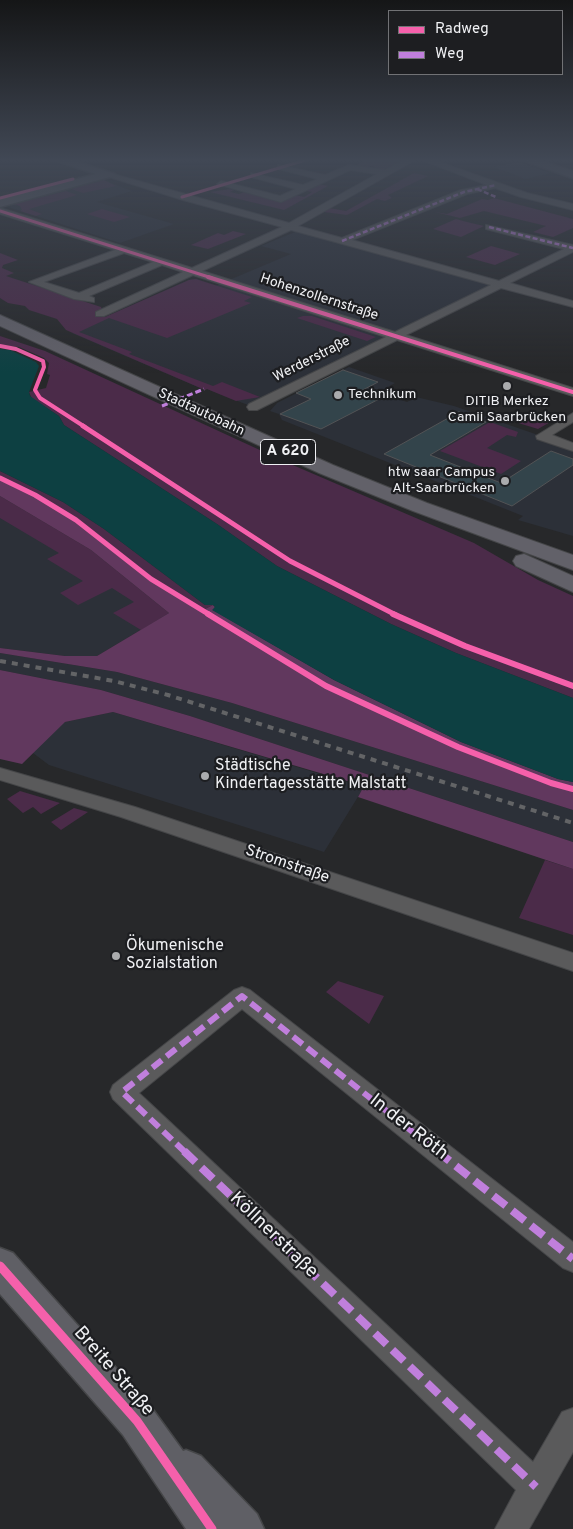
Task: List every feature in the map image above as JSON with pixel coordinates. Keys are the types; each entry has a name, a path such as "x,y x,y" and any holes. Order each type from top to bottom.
{"highway":[{"path":"0,304 23,314 40,328"},
{"name":"Stadtautobahn","path":"0,311 363,471 573,551"},
{"name":"Stadtautobahn","path":"0,320 326,469 420,508 573,563"},
{"path":"0,331 107,369"},
{"path":"420,508 573,585"}],"main road":[{"name":"Breite Straße","path":"0,1266 137,1421 242,1529"},
{"name":"Breite Straße","path":"137,1421 212,1529"}],"street":[{"name":"Hohenzollernstraße","path":"62,230 573,392"},
{"path":"100,314 283,230"},
{"path":"302,230 573,304"},
{"path":"342,241 369,230"},
{"path":"502,230 573,248"},
{"name":"Werderstraße","path":"253,407 573,248"},
{"path":"114,308 34,282 125,250"},
{"path":"78,297 162,262"},
{"path":"573,417 542,436 573,447"},
{"name":"Stromstraße","path":"0,774 128,812 573,962"},
{"name":"In der Röth","path":"242,996 573,1259"},
{"name":"Köllnerstraße","path":"242,996 122,1092 536,1487"},
{"path":"510,1529 573,1423"}],"shaded area":[{"path":"81,230 156,230 120,243"},
{"path":"301,230 500,284 253,407 207,389 205,390 72,333 189,280 196,279 215,286 291,254 261,246"},
{"path":"438,230 475,230 461,237"},
{"path":"537,230 568,230 553,237 533,232"},
{"path":"233,231 246,234 208,249 191,245 218,233 224,235"},
{"path":"491,246 520,254 495,265 466,257"},
{"path":"0,253 18,260 3,265 2,268 14,273 6,276 101,307 102,310 95,314 105,317 189,280 196,279 252,297 244,301 251,303 167,338 109,318 79,332 132,352 129,354 213,386 222,382 260,397 236,401 207,389 205,390 66,330 57,319 29,310 25,306 8,303 0,298"},
{"path":"312,316 376,337 367,341 297,318"},
{"path":"0,336 45,351 288,463 474,543 538,580 573,596 573,698 456,653 391,624 277,566 217,524 64,425 59,416 32,399 29,392 46,388 50,375 47,374 49,363 44,358 19,347 0,345"},
{"name":"htw saar Campus Alt-Saarbrücken","path":"349,367 395,383 379,392 407,402 416,397 454,406 573,447 573,536 518,520 523,516 282,420 279,414 270,411 277,403"},
{"path":"531,412 552,421 538,429 515,422"},
{"path":"490,422 518,432 516,437 507,435 487,448 521,461 501,474 440,451"},
{"path":"0,471 63,502 104,529 205,605 213,605 201,611 151,579 88,528 35,495 0,478"},
{"path":"0,478 35,495 88,528 151,579 201,611 213,605 215,607 213,610 334,680 461,742 558,779 573,782 573,810 232,703 117,672 0,653 0,648 65,656 97,656 169,613 91,550 0,496"},
{"path":"0,496 169,613 97,656 65,656 0,648"},
{"path":"0,496 91,550 169,613 141,630 113,613 134,602 112,588 78,605 60,593 83,581 47,559 59,553 0,518"},
{"path":"0,653 117,672 232,703 573,810 573,842 190,716 101,690 0,670"},
{"path":"0,670 101,690 190,716 573,842 573,869 358,797 364,786 113,712 65,722 22,764 0,759"},
{"name":"Städtische Kindertagesstätte Malstatt","path":"113,712 364,787 324,852 49,765 33,753 12,746 65,722"},
{"path":"20,791 60,803 41,814 33,807 23,813 7,799"},
{"path":"74,808 88,812 61,830 51,822"},
{"path":"545,860 573,869 573,935 519,918"},
{"path":"338,981 384,996 369,1024 326,992"}],"water":[{"path":"0,349 10,350 36,362 39,366 29,392 30,396 59,416 64,425 217,524 277,566 391,624 456,653 573,698 573,782 558,779 461,742 334,680 212,610 215,607 213,605 205,605 104,529 63,502 0,471"}],"building":[{"name":"Technikum","path":"343,370 378,382 361,391 381,398 321,429 280,414 311,399 296,393"},
{"path":"459,412 486,422 430,455 501,483 551,451 573,459 573,465 512,506 384,454"}],"railway":[{"path":"0,661 114,681 168,695 573,823"}],"marked path":[{"path":"342,241 369,230"},
{"path":"502,230 573,248"},
{"path":"162,406 204,389"},
{"path":"536,1487 122,1092 242,996 573,1259"}],"cycle path":[{"path":"61,230 573,392"},
{"path":"0,346 16,349 43,361 44,367 35,390 40,398 290,561 401,618 465,646 573,686"},
{"path":"0,478 35,495 76,520 151,579 326,686 458,747 551,783 573,789"},
{"path":"0,1266 137,1421 212,1529"}],"place":[{"name":"DITIB Merkez Camii Saarbrücken","path":"507,386"},
{"name":"Technikum","path":"338,395"},
{"name":"htw saar Campus Alt-Saarbrücken","path":"505,481"},
{"name":"Städtische Kindertagesstätte Malstatt","path":"205,776"},
{"name":"Ökumenische Sozialstation","path":"116,956"}]}
